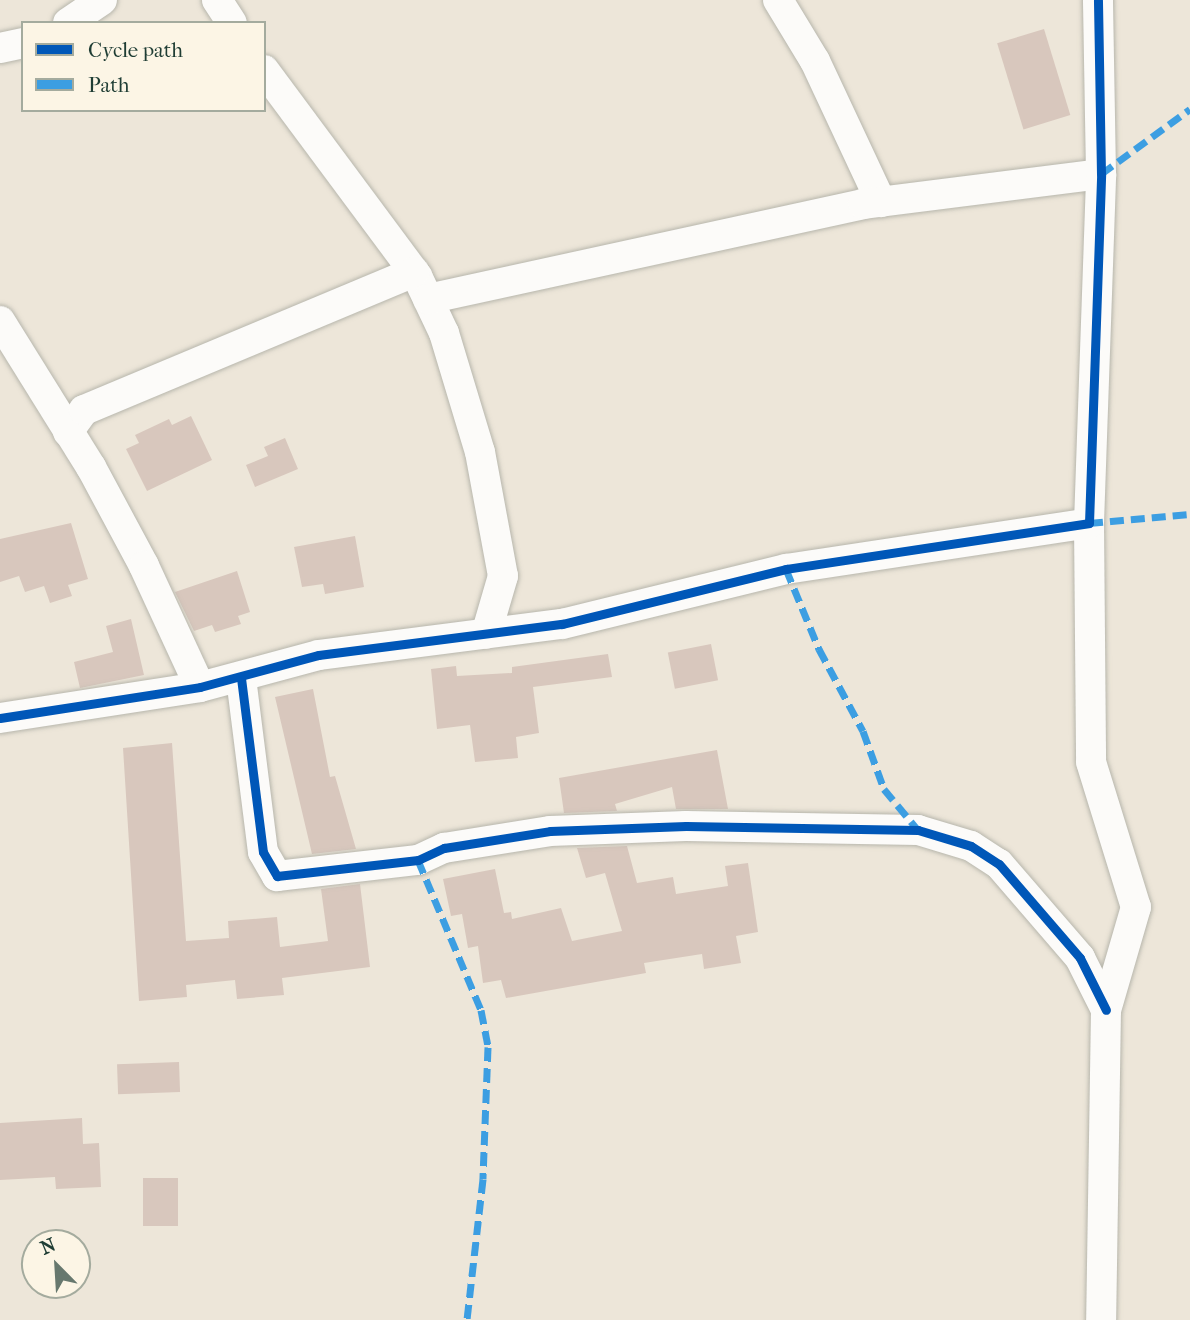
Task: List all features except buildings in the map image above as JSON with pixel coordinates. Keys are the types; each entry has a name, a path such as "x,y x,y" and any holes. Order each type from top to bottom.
{"street":[{"path":"71,21 102,0"},
{"path":"217,0 231,21"},
{"path":"778,0 815,61 881,202"},
{"path":"1098,0 1101,174 1089,523 1091,762 1136,906 1105,1010 1101,1320"},
{"path":"0,48 21,43"},
{"path":"266,73 414,272 444,333 480,452 503,576 486,634"},
{"path":"428,299 881,202 1101,174"},
{"path":"68,432 84,410 414,272"},
{"path":"0,321 68,432 144,566 200,687"},
{"path":"0,718 200,687 319,655 486,634 656,604 786,569 1089,523"},
{"path":"241,678 263,852 278,876 418,860 444,848 550,831 686,826 918,830 971,846 999,864 1080,958 1105,1010"}],"marked path":[{"path":"1101,174 1190,109"},
{"path":"1089,523 1190,514"},
{"path":"786,569 819,649 863,731 884,789 918,830"},
{"path":"418,860 481,1010 488,1047 483,1179 467,1320"}],"cycle path":[{"path":"0,718 200,687 319,655 562,624 786,569 1089,523 1101,174 1098,0"},
{"path":"241,678 263,852 277,876 418,860 444,848 550,831 686,826 918,830 971,846 999,864 1080,958 1106,1010"}]}
